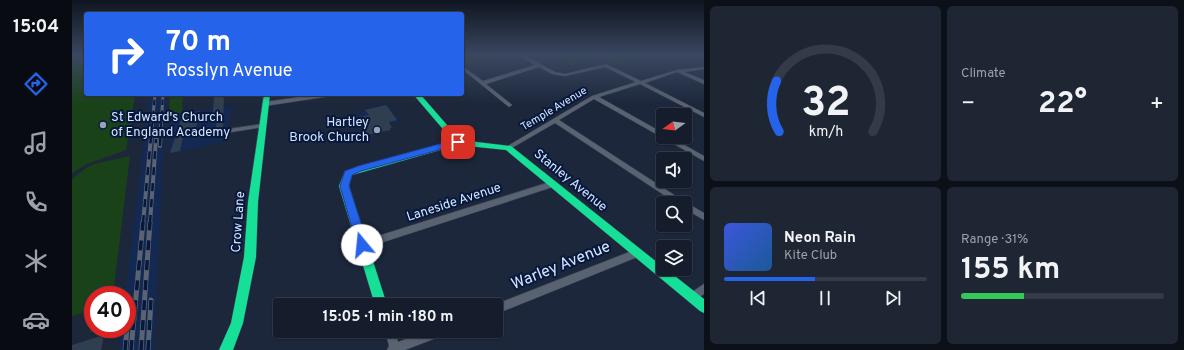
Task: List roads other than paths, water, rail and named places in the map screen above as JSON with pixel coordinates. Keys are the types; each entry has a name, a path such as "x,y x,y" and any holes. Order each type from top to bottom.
{"street":[{"path":"466,71 509,105"},
{"path":"482,83 519,71"},
{"path":"551,71 565,75 580,71"},
{"path":"618,71 704,115"},
{"name":"Temple Avenue","path":"508,148 594,96 676,71"},
{"path":"678,71 704,82"},
{"name":"Crow Lane","path":"226,350 237,324 250,257 253,202 267,96"},
{"path":"265,104 318,96"},
{"path":"418,96 458,142"},
{"path":"594,96 656,131"},
{"path":"555,120 671,196"},
{"path":"194,136 262,126"},
{"path":"379,298 344,186 348,173 458,142 508,148"},
{"path":"678,144 704,159"},
{"name":"Stanley Avenue","path":"508,148 704,307"},
{"name":"Laneside Avenue","path":"362,245 553,184"},
{"path":"692,209 704,217"},
{"name":"Warley Avenue","path":"503,306 637,253"},
{"path":"692,297 704,288"},
{"path":"392,338 394,349 422,338"}],"railway":[{"path":"152,127 155,96"},
{"path":"161,127 163,96"},
{"path":"143,223 152,126"},
{"path":"160,146 161,126"},
{"path":"150,223 156,139"},
{"path":"131,350 143,222"},
{"path":"141,350 150,222"},
{"path":"148,350 151,300"},
{"path":"125,350 126,338"}],"place":[{"name":"St Edward's Church of England Academy","path":"103,125"},
{"name":"Hartley Brook Church","path":"377,130"}]}
